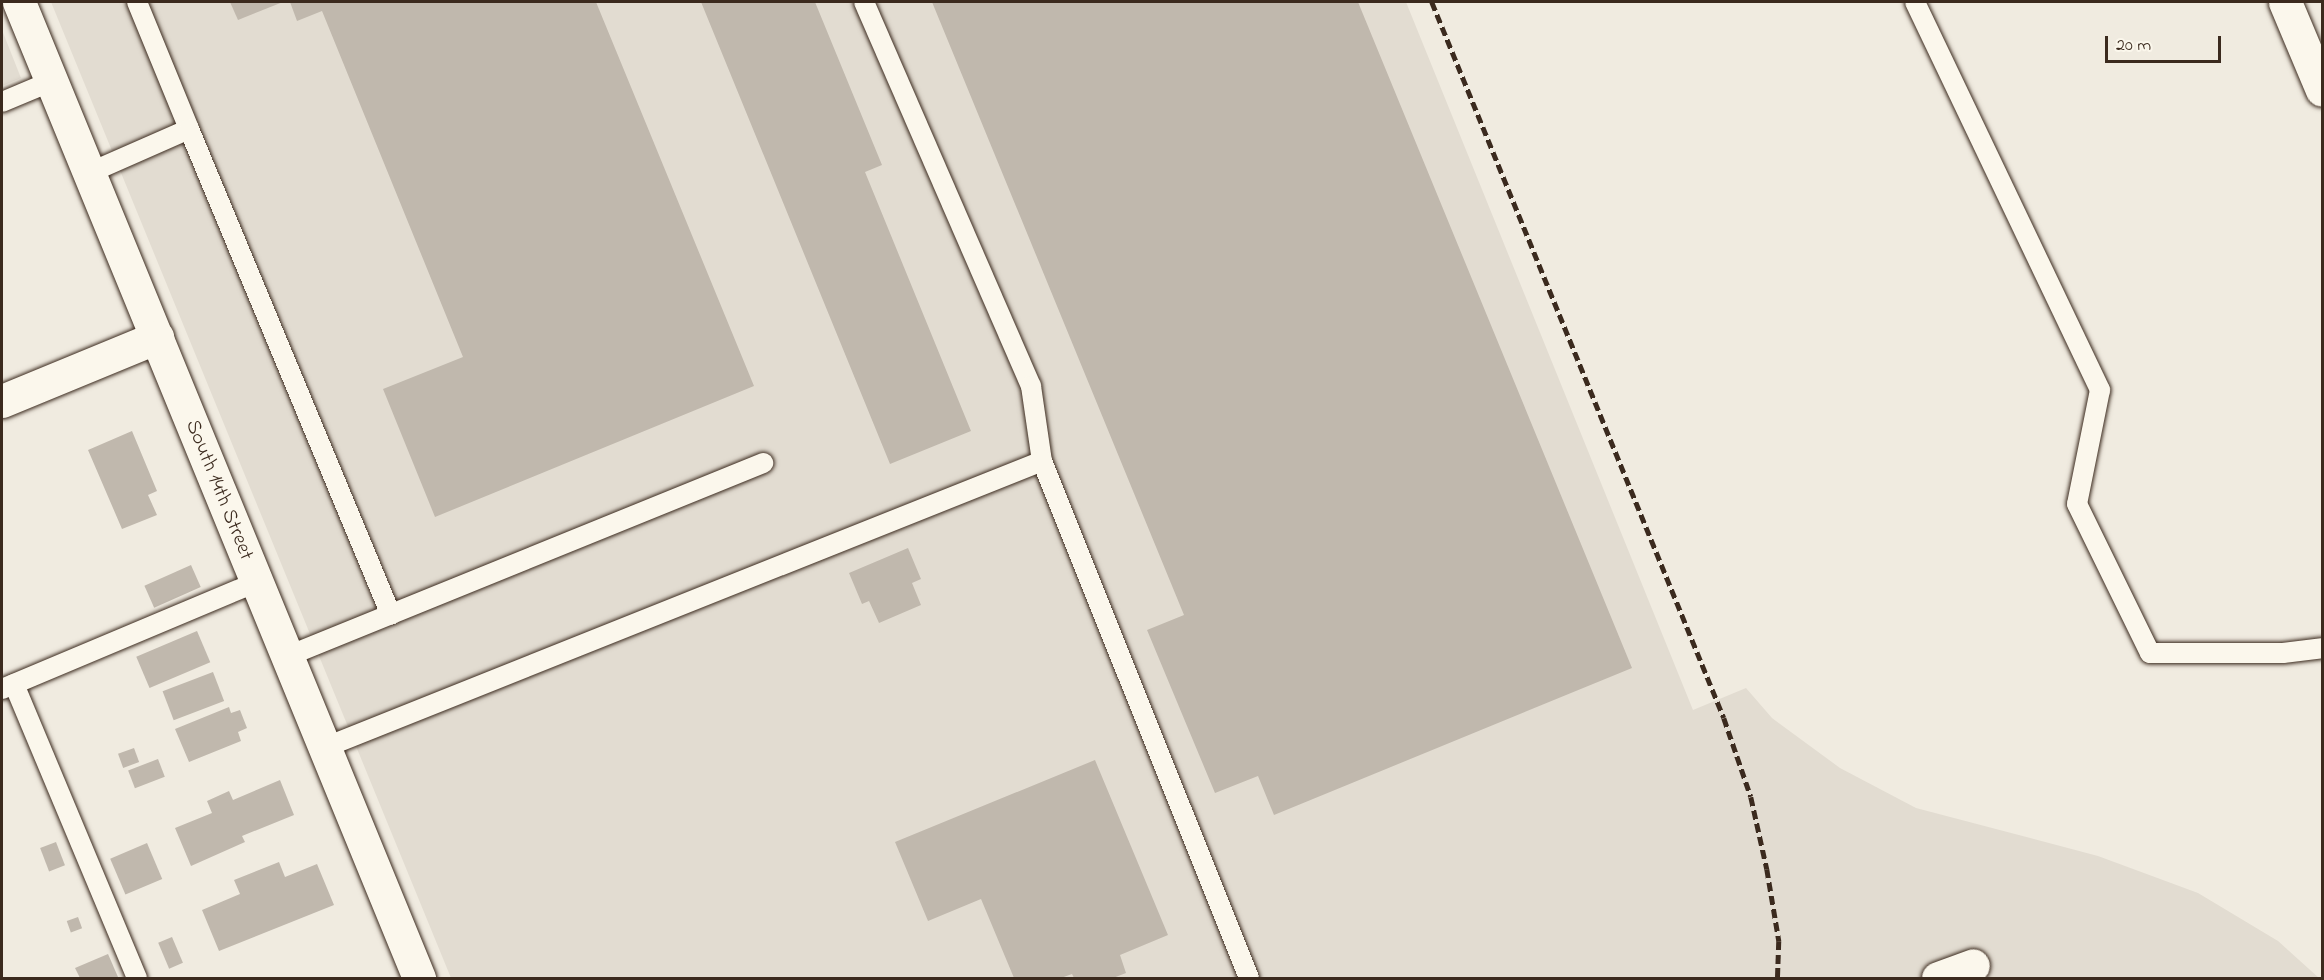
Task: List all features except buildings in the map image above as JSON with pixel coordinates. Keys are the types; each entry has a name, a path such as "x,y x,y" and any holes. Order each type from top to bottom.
{"street":[{"name":"South 14th Street","path":"19,2 419,978"},
{"path":"2285,2 2322,90"},
{"path":"2,401 157,337"},
{"path":"1938,978 1972,965"}],"lane":[{"path":"137,2 391,615"},
{"path":"864,2 1030,386 1042,461 1249,978"},
{"path":"1915,2 2100,390 2076,504 2150,653 2283,653 2322,648"},
{"path":"2,102 52,81"},
{"path":"89,173 189,129"},
{"path":"326,747 1042,461"},
{"path":"288,656 763,463"},
{"path":"137,978 8,686 257,582"}],"shaded area":[{"path":"51,2 1406,2 1693,710 1746,688 1772,718 1840,768 1916,808 2098,856 2198,893 2278,941 2319,978 451,978"},
{"path":"2,30 21,78 2,86"}],"railway":[{"path":"1432,2 1724,718 1751,797 1767,869 1779,941 1778,978"}]}
